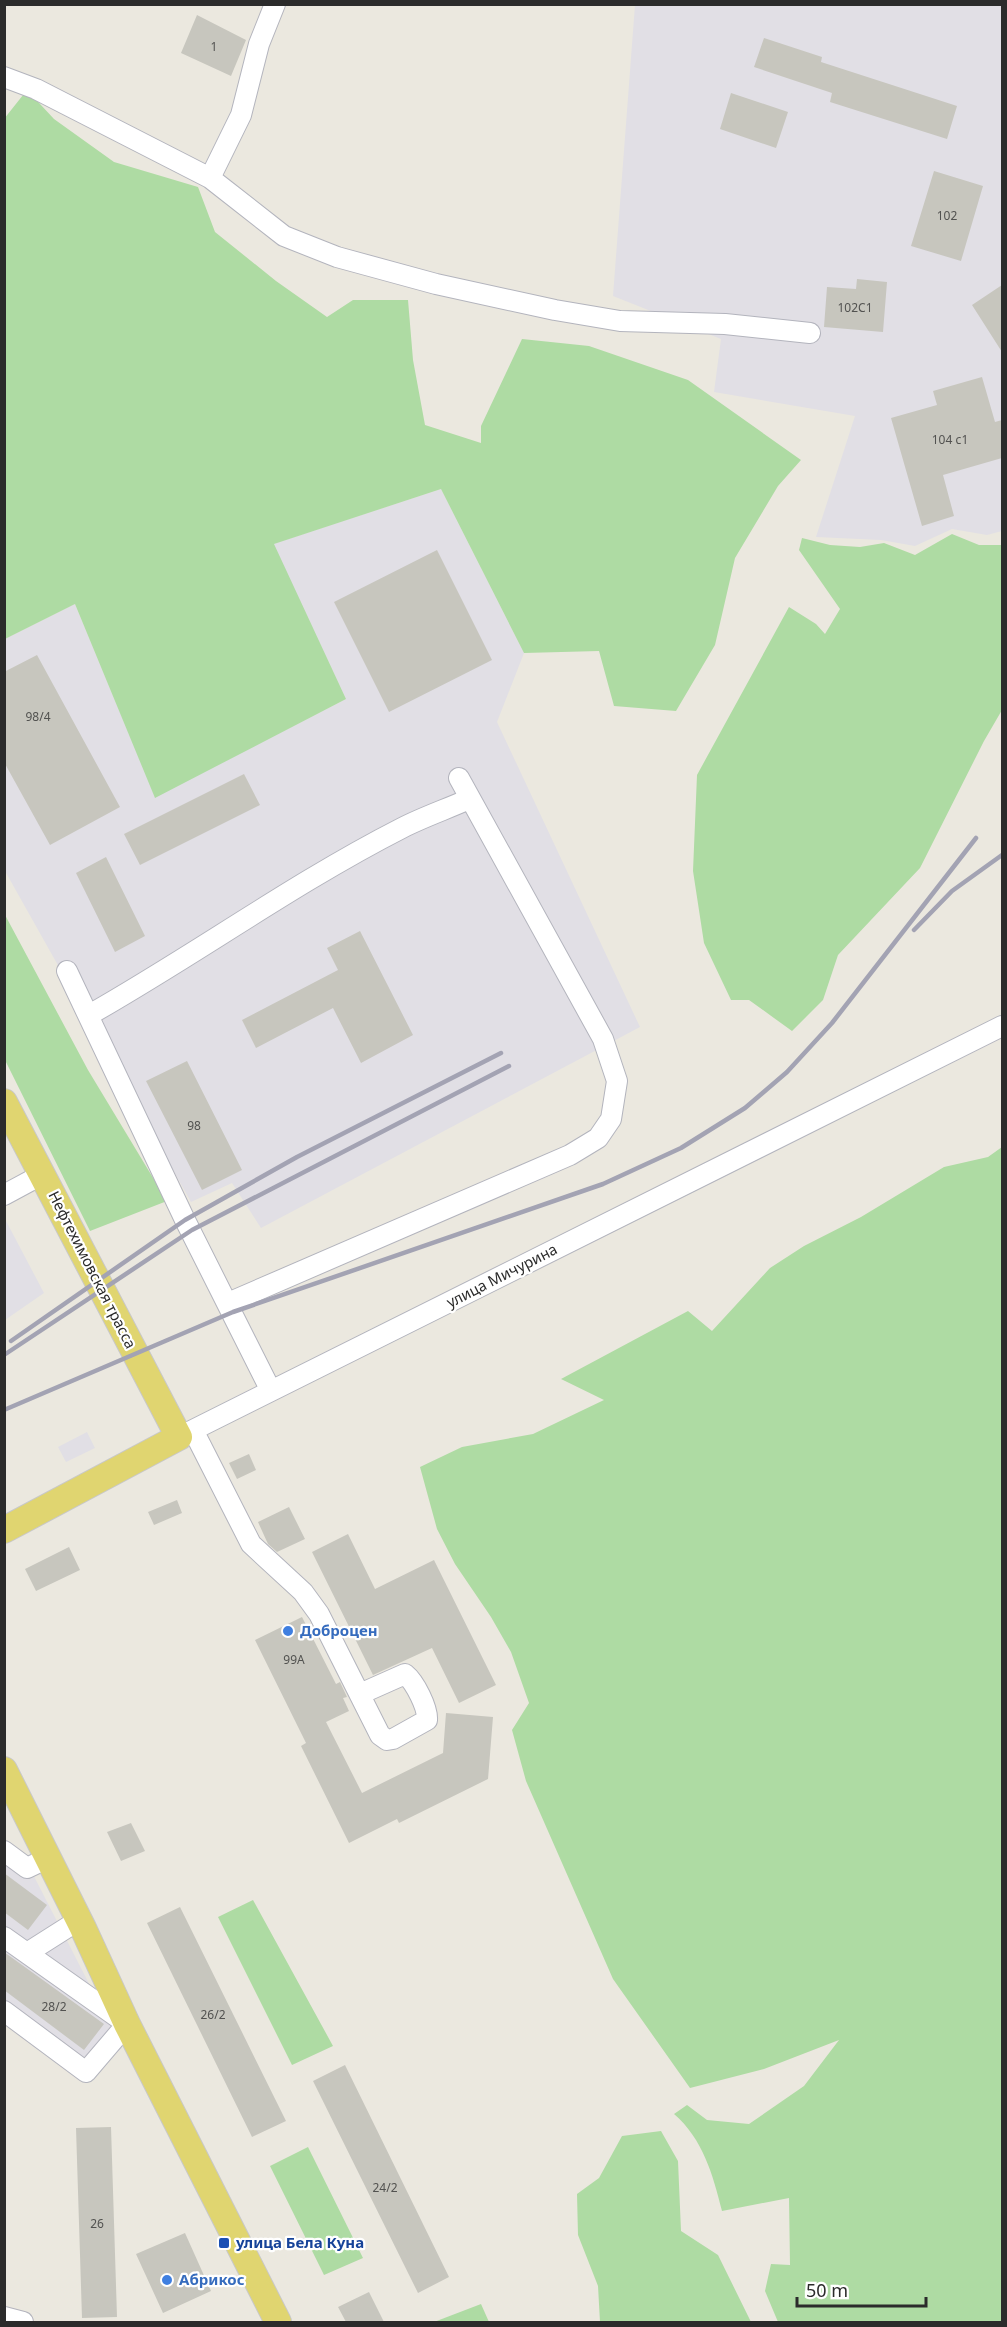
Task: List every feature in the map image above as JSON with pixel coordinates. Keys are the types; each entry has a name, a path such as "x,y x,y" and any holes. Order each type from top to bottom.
{"main road":[{"name":"Нефтехимовская трасса","path":"4,1102 186,1434"},
{"name":"улица Мичурина","path":"4,1530 186,1434"},
{"path":"4,1770 79,1920 127,2024 278,2322"}],"street":[{"path":"210,178 241,115 259,44 275,4"},
{"path":"4,76 36,88 210,178 284,236 337,257 436,284 555,310 620,321 725,324 810,333"},
{"path":"228,1303 570,1155 598,1138 611,1119 617,1081 603,1039 459,778"},
{"path":"89,1015 155,978 274,900 353,855 403,828 469,799"},
{"path":"67,971 185,1220 272,1391"},
{"name":"улица Мичурина","path":"186,1434 1002,1026"},
{"path":"4,1195 43,1174"},
{"path":"186,1434 256,1550 313,1603 360,1694"},
{"path":"4,1851 27,1868 48,1858"},
{"path":"27,1953 79,1920"},
{"path":"4,1937 127,2024 86,2072 4,2011"},
{"path":"4,2317 23,2322"}],"shaded area":[{"path":"635,5 1002,5 1002,531 987,535 952,529 915,546 881,540 816,537 855,416 714,392 721,339 613,296"},
{"path":"441,489 524,653 497,722 640,1027 261,1228 232,1183 191,1202 5,871 5,639 75,604 155,797 346,699 273,544"},
{"path":"5,1219 44,1293 4,1320"},
{"path":"87,1432 95,1448 66,1462 58,1447"},
{"path":"5,1844 14,1852 21,1851 122,2048 87,2078 5,2018"}],"green space":[{"path":"27,90 54,119 114,162 198,187 215,232 276,281 327,317 353,300 408,300 413,360 425,425 481,443 481,426 522,339 589,346 688,380 801,460 778,486 735,558 715,645 676,711 614,706 599,651 524,653 441,489 274,544 346,699 155,798 75,604 5,639 4,119"},
{"path":"952,534 979,545 1002,545 1002,710 920,868 838,955 823,1000 792,1031 749,1000 731,1000 704,943 693,871 697,775 789,607 816,624 825,634 840,609 799,550 802,538 830,545 860,547 884,543 915,555"},
{"path":"4,913 88,1070 167,1201 90,1231 5,1060"},
{"path":"1002,1147 1002,2322 778,2322 765,2291 771,2264 790,2265 789,2198 722,2211 706,2158 684,2124 674,2114 687,2105 707,2120 749,2124 804,2086 839,2040 764,2069 690,2088 613,1979 526,1781 512,1730 529,1703 511,1652 491,1617 455,1564 437,1529 420,1467 462,1447 533,1434 604,1400 561,1379 688,1311 712,1331 770,1268 804,1246 861,1217 944,1167 988,1157"},
{"path":"253,1900 333,2046 292,2065 218,1917"},
{"path":"661,2131 678,2161 681,2231 718,2255 751,2322 600,2322 598,2286 578,2235 577,2194 599,2178 622,2136"},
{"path":"308,2147 363,2258 324,2275 270,2166"},
{"path":"481,2304 489,2322 434,2322"}],"building":[{"path":"197,15 246,40 231,76 181,53"},
{"path":"764,38 822,57 821,62 957,106 947,139 830,102 832,93 754,67"},
{"path":"731,93 788,112 776,148 720,129"},
{"path":"934,171 983,186 961,261 911,246"},
{"path":"857,279 887,282 883,332 824,327 827,287 856,289"},
{"path":"1002,285 1002,352 972,305"},
{"path":"982,377 995,422 1002,420 1002,458 943,475 954,516 922,526 891,418 937,405 933,391"},
{"path":"437,550 492,660 389,712 334,602"},
{"path":"37,655 120,807 50,845 4,762 4,672"},
{"path":"244,774 260,805 140,865 124,834"},
{"path":"106,857 145,936 115,952 76,873"},
{"path":"360,931 413,1035 361,1063 333,1008 256,1048 242,1020 338,970 327,948"},
{"path":"187,1061 242,1170 202,1190 146,1081"},
{"path":"249,1454 256,1470 237,1479 229,1463"},
{"path":"177,1500 182,1513 154,1525 148,1512"},
{"path":"289,1507 305,1539 277,1552 268,1544 258,1522"},
{"path":"348,1534 375,1589 434,1560 496,1685 459,1703 432,1648 373,1675 312,1552"},
{"path":"69,1547 80,1570 36,1591 25,1569"},
{"path":"302,1617 336,1684 340,1682 347,1697 343,1698 349,1711 326,1722 362,1793 443,1753 446,1713 493,1717 488,1779 399,1823 397,1819 349,1843 301,1746 306,1743 255,1640"},
{"path":"131,1823 145,1851 121,1861 107,1832"},
{"path":"4,1873 47,1905 28,1930 4,1912"},
{"path":"180,1907 286,2121 252,2137 147,1923"},
{"path":"4,1952 104,2024 84,2050 4,1990"},
{"path":"345,2065 449,2277 418,2293 313,2081"},
{"path":"111,2127 117,2317 82,2318 76,2128"},
{"path":"185,2233 211,2291 163,2313 136,2254"},
{"path":"369,2292 384,2322 346,2322 338,2307"}],"railway":[{"path":"4,1410 233,1312 603,1184 681,1148 745,1108 787,1072 832,1023 976,838"},
{"path":"914,930 952,891 1002,855"},
{"path":"11,1341 185,1220 297,1157 501,1053"},
{"path":"4,1355 192,1230 509,1066"}],"place":[{"name":"Доброцен","path":"288,1631"},
{"name":"улица Бела Куна","path":"224,2243"},
{"name":"Абрикос","path":"167,2280"}]}
